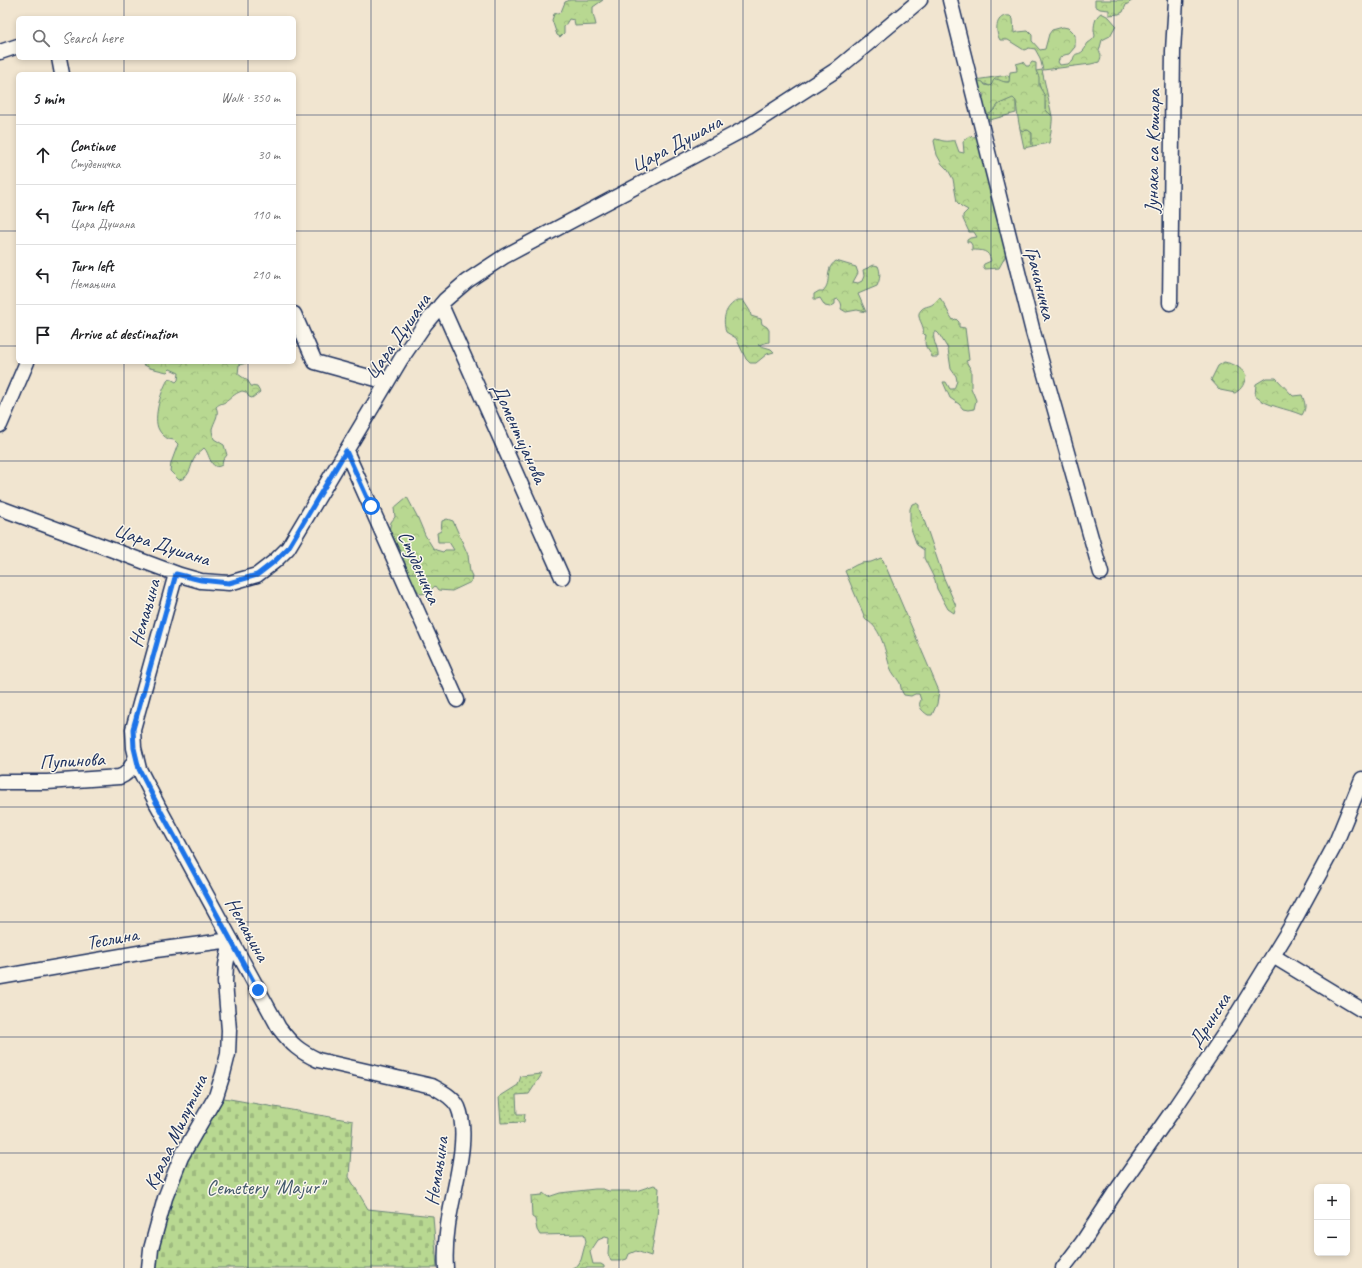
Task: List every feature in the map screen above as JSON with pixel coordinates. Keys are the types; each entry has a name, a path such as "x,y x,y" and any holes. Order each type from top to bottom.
{"street":[{"name":"Цара Душана","path":"0,508 176,574 201,580 229,583 257,575 275,561 288,548 401,359 425,324 441,305 467,281 505,256 748,128 836,70 920,0"},
{"name":"Грачаничка","path":"950,0 1032,332 1101,573"},
{"name":"Јунака са Кошара","path":"1170,302 1173,51 1176,0"},
{"path":"0,52 16,47"},
{"path":"59,60 62,72"},
{"name":"Доментијанова","path":"441,305 562,577"},
{"path":"296,319 314,362 387,382"},
{"path":"0,425 26,364"},
{"name":"Студеничка","path":"346,451 457,700"},
{"name":"Немањина","path":"176,574 133,729 134,748 139,769 279,1028 291,1043 303,1054 318,1060 432,1086 444,1093 457,1106 462,1122 463,1140 448,1225 445,1252 446,1268"},
{"name":"Пупинова","path":"0,782 47,782 119,777 125,775 129,771 136,757"},
{"name":"Дринска","path":"1063,1268 1082,1244 1114,1194 1176,1106 1231,1024 1273,956 1335,845 1362,779"},
{"name":"Теслина","path":"0,977 156,950 231,940"},
{"name":"Краља Милутина","path":"149,1268 150,1249 165,1198 181,1157 216,1096 228,1054 229,1030 225,982 226,965 231,940"},
{"path":"1273,956 1362,1010"}],"green space":[{"path":"570,0 603,0 593,7 596,25 575,26 574,20 569,19 564,27 564,33 560,37 557,35 552,20 554,14 561,12 565,2"},
{"path":"1095,0 1133,0 1126,5 1123,12 1109,15 1109,10 1100,9 1095,6"},
{"path":"1101,13 1109,17 1116,25 1110,36 1102,40 1099,51 1101,56 1099,62 1091,64 1043,70 1040,58 1035,49 1029,48 1024,50 1008,40 1000,40 997,32 999,20 1005,16 1010,16 1013,19 1014,33 1028,31 1032,35 1032,41 1040,50 1045,49 1049,34 1052,30 1063,27 1068,28 1075,35 1075,47 1069,54 1063,55 1058,62 1060,65 1068,64 1076,55 1085,49 1088,43 1094,38 1095,22"},
{"path":"1023,62 1026,66 1029,66 1032,62 1036,63 1039,86 1045,96 1045,109 1052,116 1049,143 1032,145 1032,133 1028,130 1023,131 1020,129 1016,101 1013,98 999,104 991,113 987,115 984,113 979,99 983,98 984,94 978,88 975,80 990,86 995,79 1009,82 1010,72 1017,71 1016,64"},
{"path":"1042,70 1052,116 1045,109 1044,100 1039,85 1036,71"},
{"path":"1008,75 1010,79 1009,82 996,83 990,86 975,80"},
{"path":"1013,97 1016,101 1016,113 986,121 984,113 993,111 999,104"},
{"path":"1020,129 1023,131 1028,130 1032,133 1033,146 1024,148"},
{"path":"979,134 1006,251 1005,257 999,268 985,269 983,266 984,264 991,261 989,255 984,251 972,250 972,245 970,242 967,242 970,238 977,237 974,232 969,232 963,219 963,215 968,210 957,202 953,179 937,155 934,141 935,139 955,141 959,152 964,153 963,141 969,136 974,137"},
{"path":"836,261 856,267 858,273 853,282 858,283 862,281 864,276 863,270 874,265 878,266 880,276 877,286 858,294 866,312 857,310 846,312 841,309 842,306 838,299 835,300 835,304 830,307 825,306 820,298 814,299 814,294 819,291 823,291 826,287 830,268"},
{"path":"940,298 953,320 956,319 959,322 959,327 965,328 969,360 966,361 971,370 971,388 976,400 974,409 963,409 959,404 950,398 943,382 946,382 950,389 954,389 957,381 956,376 951,369 948,349 937,332 934,332 934,336 938,357 932,357 926,346 926,335 923,334 923,327 919,318 919,313 922,309 931,305"},
{"path":"738,300 743,300 750,311 751,316 761,319 762,324 769,330 769,342 758,345 771,349 774,352 767,354 756,363 750,363 746,359 736,338 726,332 724,322 727,310"},
{"path":"1224,362 1236,366 1246,375 1243,386 1235,393 1220,390 1211,380 1218,366"},
{"path":"143,364 243,364 239,365 238,374 248,381 251,386 257,387 260,392 252,398 249,397 246,392 242,391 216,407 217,415 212,431 214,439 224,445 227,455 223,460 222,465 215,466 204,448 195,457 189,473 185,477 179,480 170,471 171,463 178,444 174,440 168,439 160,431 157,425 157,411 166,383 169,378 176,382 178,380 179,373 170,369 167,372 150,368"},
{"path":"1266,378 1276,378 1293,396 1302,395 1305,410 1302,415 1266,403 1255,396 1256,384"},
{"path":"407,497 425,535 433,548 436,550 443,552 445,550 454,550 449,542 438,542 437,533 441,531 442,521 447,519 453,521 468,555 470,572 472,576 471,582 452,591 438,590 435,586 427,593 421,594 417,591 410,580 400,551 389,531 391,522 395,517 394,508"},
{"path":"916,503 919,505 919,509 943,576 956,606 954,613 948,609 937,589 935,580 924,558 924,550 917,545 910,526 910,509 912,504"},
{"path":"881,558 939,691 937,704 932,715 928,715 921,708 919,694 911,696 903,694 900,683 891,669 879,634 876,629 866,620 845,571 861,563 871,562"},
{"path":"542,1074 529,1094 516,1095 517,1114 525,1114 524,1122 501,1123 499,1097 518,1085 521,1076"},
{"name":"Cemetery \"Majur\"","path":"224,1098 353,1121 349,1177 368,1209 433,1216 437,1268 154,1268 165,1209 190,1156"},
{"path":"654,1185 659,1188 657,1218 651,1256 636,1251 629,1254 627,1259 611,1261 608,1254 609,1238 605,1237 598,1240 590,1252 593,1264 601,1264 604,1268 572,1268 578,1265 581,1260 586,1241 584,1234 540,1235 537,1230 535,1219 532,1217 531,1196 542,1195 543,1193 548,1197 560,1193 595,1189 609,1191 636,1191"}],"route":[{"path":"258,990 139,769 134,748 133,729 137,711 176,574 201,580 229,583 257,575 275,561 288,548 346,451 371,506"}]}
